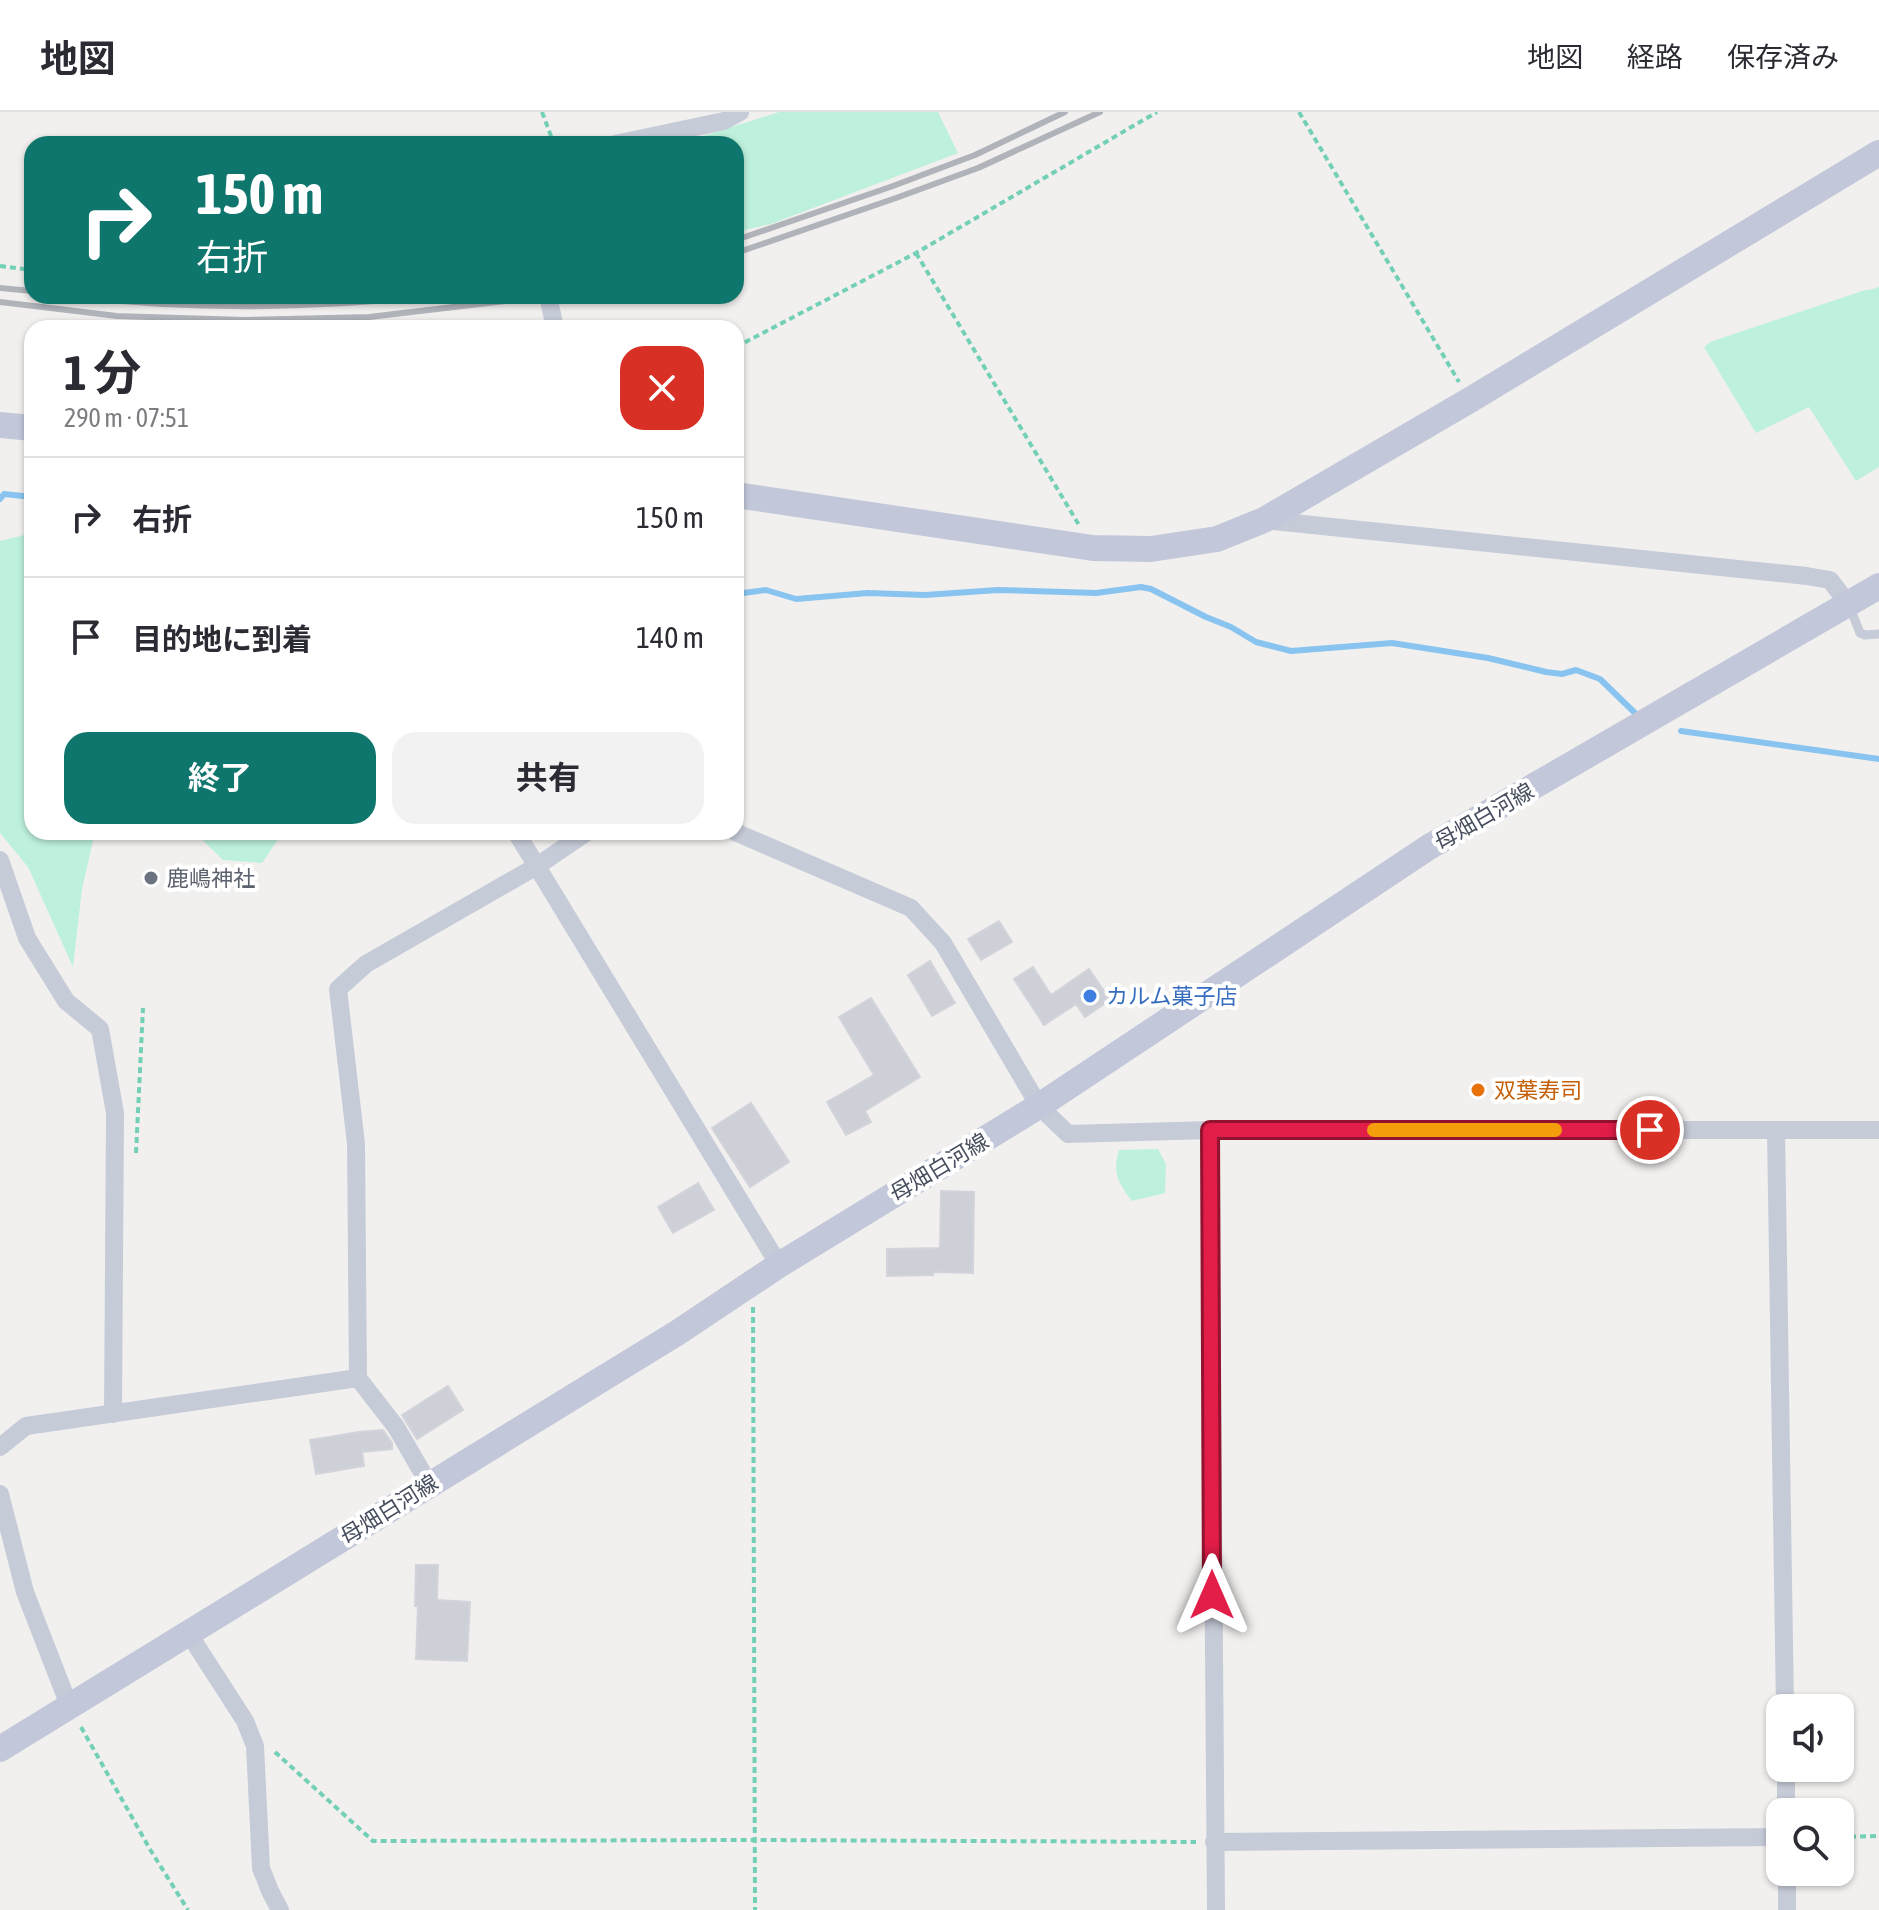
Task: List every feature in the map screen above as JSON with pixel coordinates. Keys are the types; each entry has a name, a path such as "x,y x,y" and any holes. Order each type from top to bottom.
{"main road":[{"path":"744,496 1093,548 1151,549 1217,539 1264,520 1470,400 1879,153"},
{"path":"0,425 24,427"},
{"name":"母畑白河線","path":"0,1749 677,1333 779,1265 1039,1106 1429,847 1879,586"}],"street":[{"path":"653,136 724,121 740,112"},
{"path":"1264,520 1807,576 1830,580 1849,605"},
{"path":"744,836 911,908 943,943 1039,1106 1068,1134 1210,1130 1879,1130"},
{"path":"521,840 779,1265"},
{"path":"429,1484 396,1427 358,1378 356,1144 338,989 366,964 537,866 575,840"},
{"path":"0,860 27,938 66,1001 100,1029 115,1113 113,1414"},
{"path":"1210,1130 1216,1910"},
{"path":"1776,1130 1785,1694"},
{"path":"0,1447 26,1426 358,1378"},
{"path":"0,1494 25,1592 65,1710"},
{"path":"189,1634 245,1721 255,1746 261,1868 280,1910"},
{"path":"1214,1842 1766,1837"},
{"path":"1787,1886 1787,1910"}],"lane":[{"path":"1849,605 1860,633 1879,634"}],"path":[{"path":"542,112 551,136"},
{"path":"744,343 916,253 1157,112"},
{"path":"1299,112 1470,400"},
{"path":"916,253 1093,548"},
{"path":"0,266 24,269"},
{"path":"750,1285 754,1316 755,1910"},
{"path":"65,1710 188,1910"},
{"path":"255,1746 265,1744 373,1841 1214,1842"},
{"path":"1854,1837 1879,1836"}],"green space":[{"path":"779,112 938,112 958,153 771,224 744,230 744,136 703,136"},
{"path":"1879,287 1879,467 1856,481 1809,407 1756,433 1704,347 1710,342"},
{"path":"24,535 24,840 93,840 82,889 73,967 28,867 0,833 0,541"},
{"path":"202,840 278,840 262,863 223,860"},
{"path":"1158,1149 1166,1164 1165,1193 1132,1201 1118,1177 1116,1165 1119,1150"}],"building":[{"path":"999,921 1012,942 981,960 968,939"},
{"path":"930,961 955,1003 932,1016 908,975"},
{"path":"1033,967 1051,995 1089,969 1110,1000 1085,1017 1076,1004 1044,1025 1014,979"},
{"path":"871,998 920,1077 865,1111 871,1122 846,1135 827,1102 874,1075 839,1017"},
{"path":"751,1103 789,1162 750,1187 712,1128"},
{"path":"698,1183 714,1210 673,1233 658,1207"},
{"path":"941,1191 974,1192 973,1273 887,1276 887,1249 940,1248"},
{"path":"448,1386 463,1410 417,1439 402,1415"},
{"path":"383,1430 392,1443 392,1449 362,1452 364,1466 316,1474 310,1440"},
{"path":"416,1565 438,1565 437,1600 470,1602 467,1661 416,1659"}],"waterway":[{"path":"0,499 4,494 24,496"},
{"path":"744,593 766,590 796,599 868,593 925,595 998,590 1096,593 1141,587 1231,627 1256,642 1291,651 1392,643 1488,658 1546,672 1562,674 1576,670 1600,679 1636,714"},
{"path":"1681,731 1879,759"}],"railway":[{"path":"744,237 975,155 1065,112"},
{"path":"744,250 978,168 1100,112"},
{"path":"0,288 24,290"},
{"path":"0,302 117,316 245,320"},
{"path":"160,304 316,304"},
{"path":"245,320 369,317 479,304"}],"slow traffic":[{"path":"1374,1130 1555,1130"}],"place":[{"name":"鹿嶋神社","path":"151,878"},
{"name":"カルム菓子店","path":"1090,996"},
{"name":"双葉寿司","path":"1478,1090"}],"route":[{"path":"1212,1595 1210,1130 1650,1130"}]}
